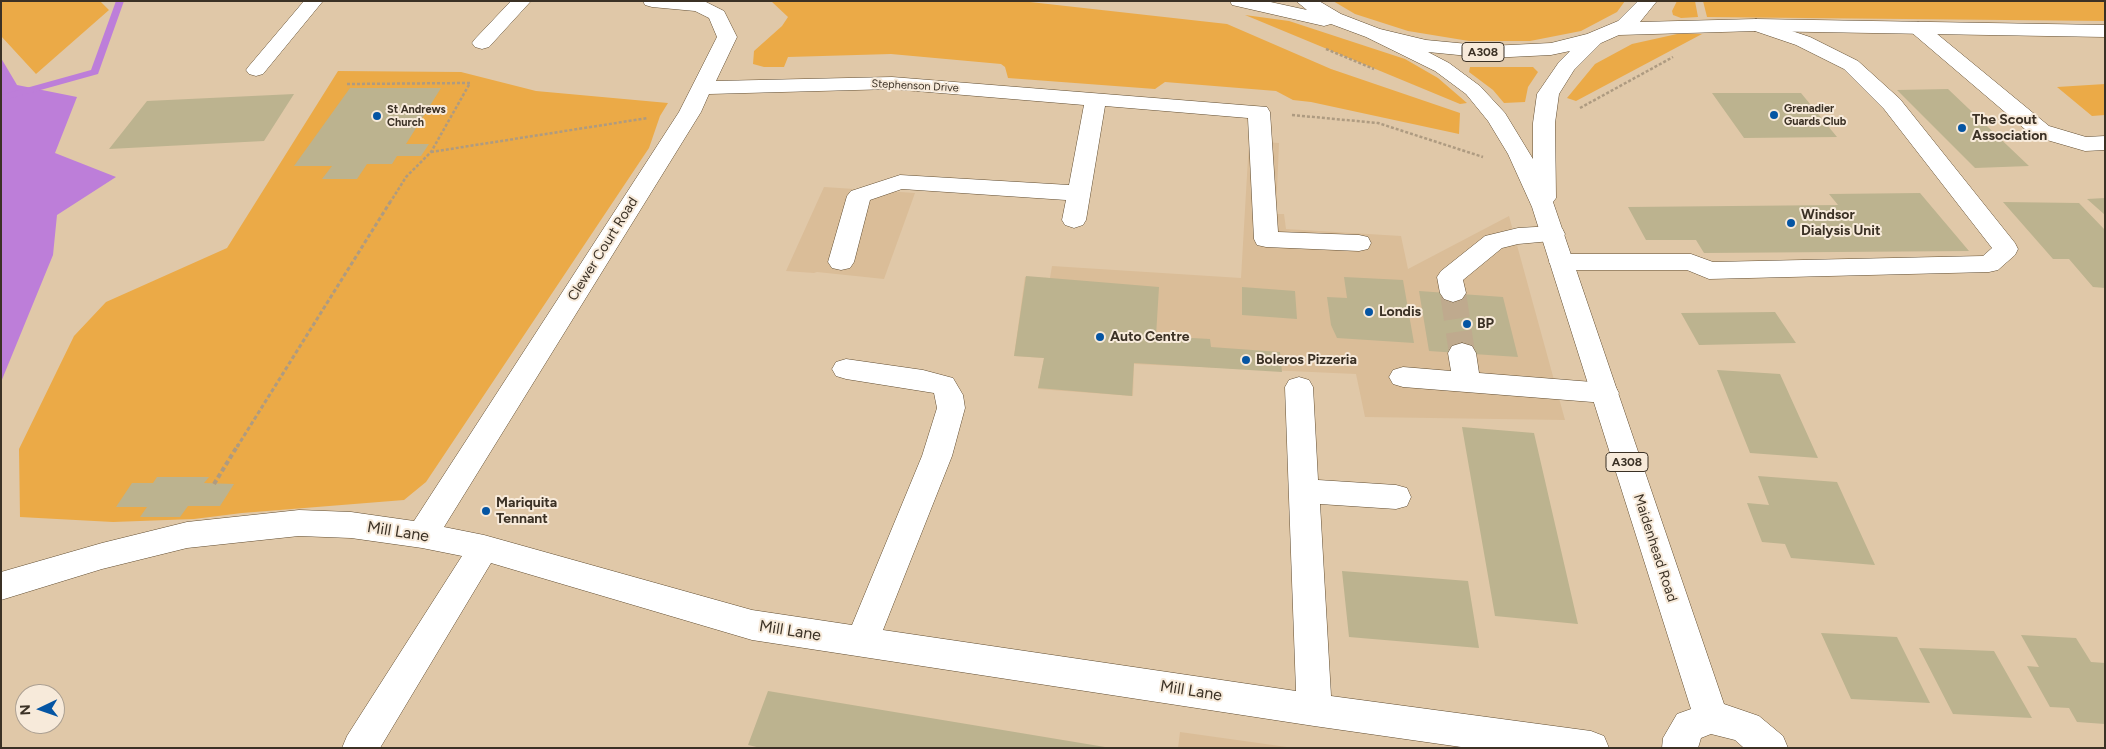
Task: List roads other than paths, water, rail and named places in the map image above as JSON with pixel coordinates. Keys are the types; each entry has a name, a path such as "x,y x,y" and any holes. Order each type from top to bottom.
{"street":[{"path":"256,70 314,1"},
{"path":"482,44 522,1"},
{"name":"Clewer Court Road","path":"422,535 690,112 727,36 718,15 700,6 652,1"},
{"path":"1239,1 1364,30"},
{"name":"A308","path":"1305,1 1364,30 1426,46 1489,52 1551,49 1594,39 1618,29 1638,14 1648,1"},
{"path":"1562,262 1691,262 1709,271 1989,264 2006,248 1892,104 1851,65 1803,41 1756,25"},
{"path":"1618,29 1756,25 2105,31"},
{"path":"1918,28 2040,131 2085,144 2105,143"},
{"name":"Maidenhead Road","path":"1364,30 1442,67 1473,90 1483,100 1509,136 1544,207 1711,718"},
{"name":"Maidenhead Road","path":"1544,207 1544,122 1548,94 1566,66 1594,39"},
{"name":"Stephenson Drive","path":"703,88 892,83 1259,112 1266,239 1359,243"},
{"path":"1074,220 1096,99"},
{"path":"841,262 860,196 900,182 1079,193"},
{"path":"1453,293 1450,277 1494,242 1518,236 1553,234"},
{"path":"1462,353 1467,382"},
{"path":"846,370 943,384 949,395 951,408 937,456 862,642"},
{"path":"1403,377 1605,393"},
{"path":"1299,387 1314,710"},
{"path":"1303,491 1396,497"},
{"name":"Mill Lane","path":"1,586 102,556 187,535 299,523 351,524 422,535 484,548 752,625 1314,710 1591,748"},
{"path":"360,748 484,548"},
{"path":"1680,748 1681,738 1688,726 1711,718 1729,721 1747,728 1770,748"}],"waterway":[{"path":"1,98 95,72 120,1"}],"tunnel":[{"path":"1453,293 1462,353"}],"place":[{"name":"Grenadier Guards Club","path":"1774,115"},
{"name":"St Andrews Church","path":"377,116"},
{"name":"The Scout Association","path":"1962,128"},
{"name":"Windsor Dialysis Unit","path":"1791,223"},
{"name":"Londis","path":"1369,312"},
{"name":"BP","path":"1467,324"},
{"name":"Auto Centre","path":"1100,337"},
{"name":"Boleros Pizzeria","path":"1246,360"},
{"name":"Mariquita Tennant","path":"486,511"}]}
